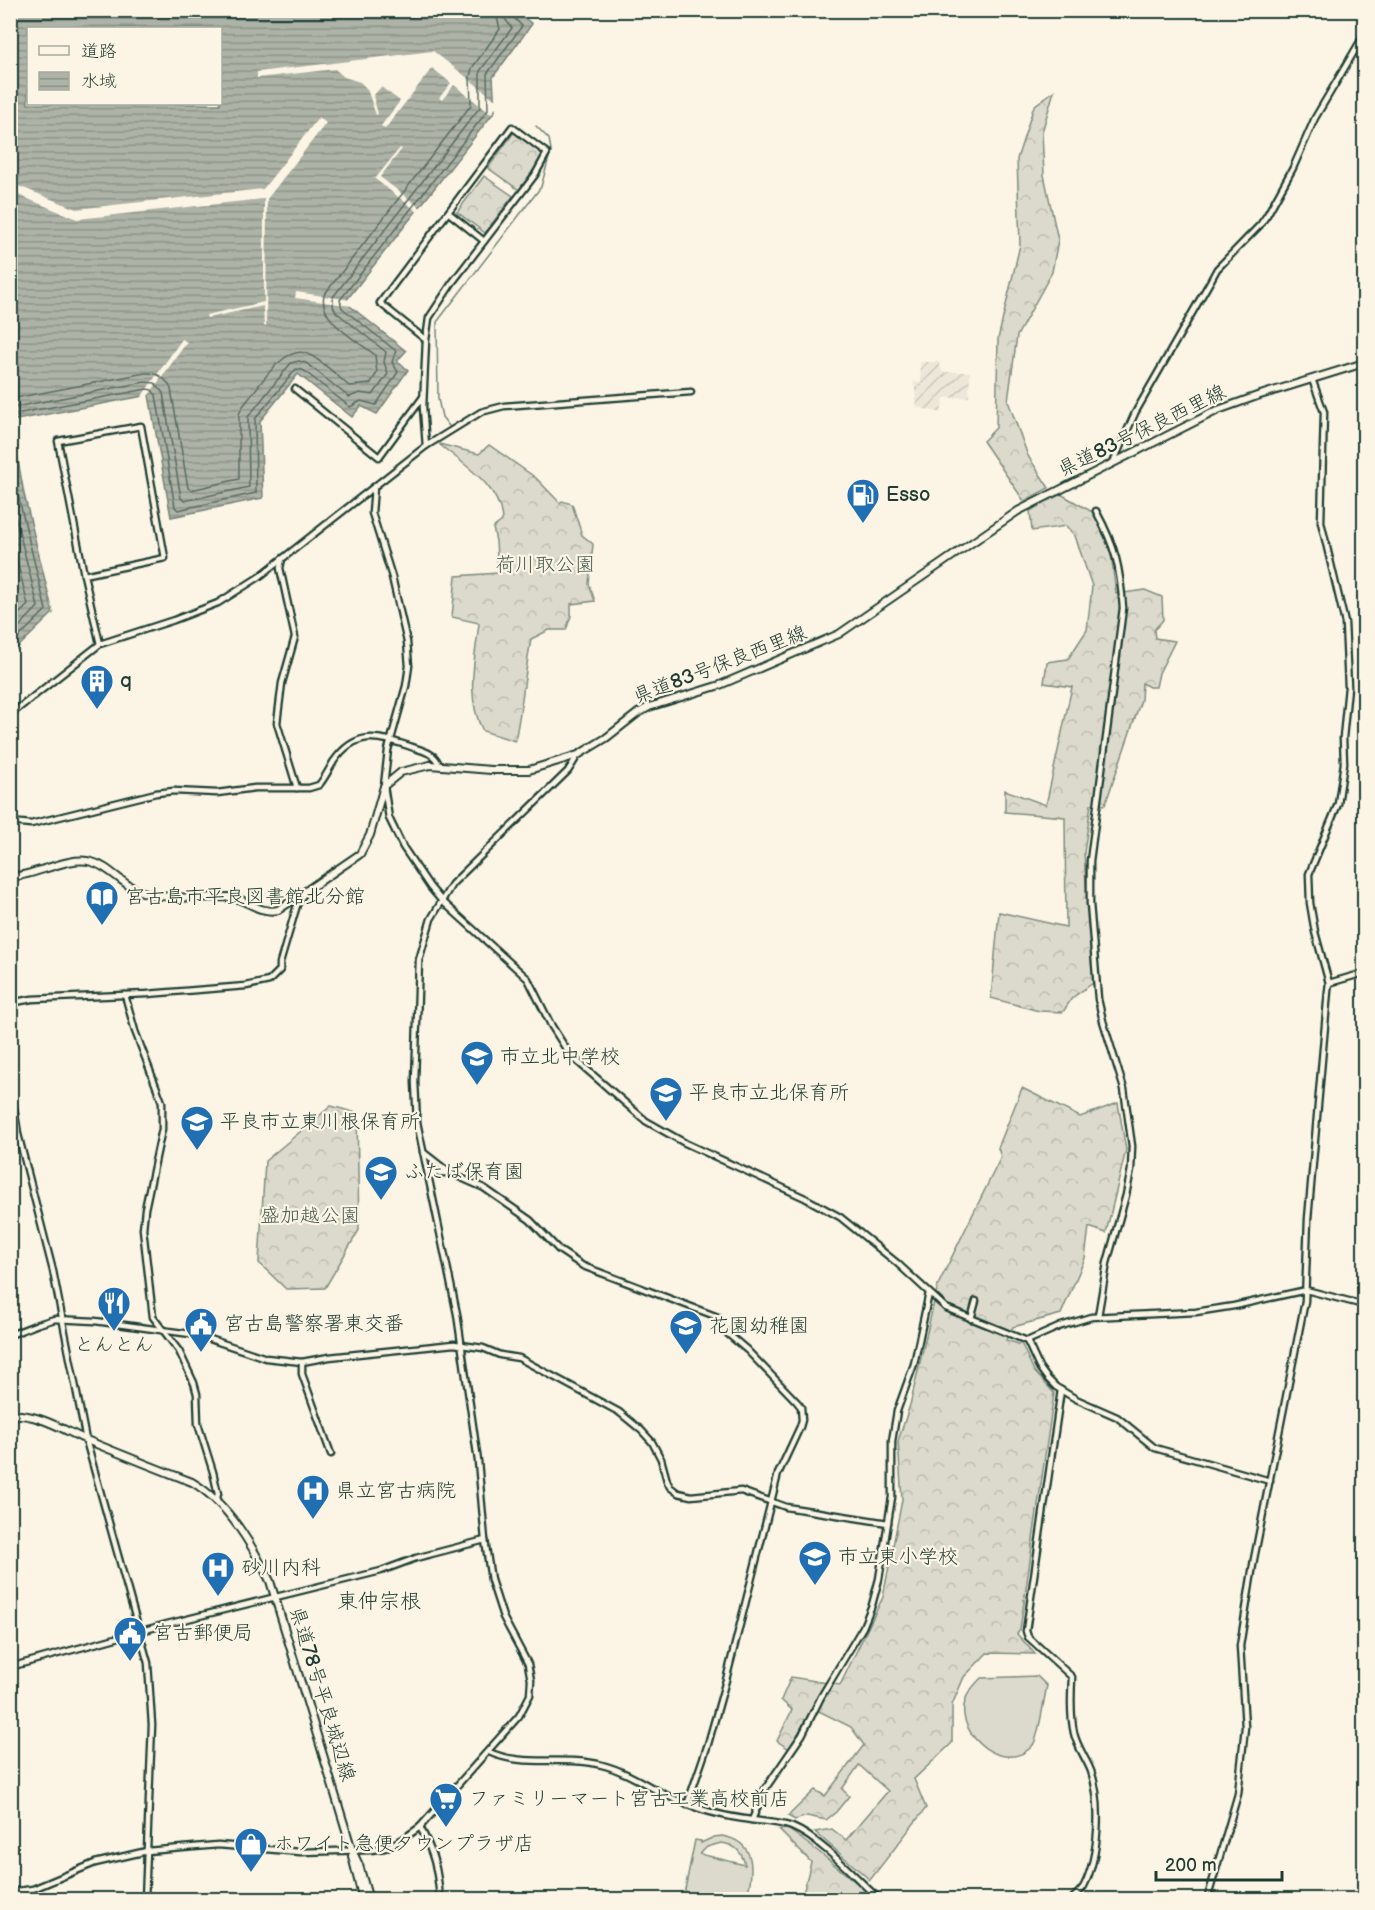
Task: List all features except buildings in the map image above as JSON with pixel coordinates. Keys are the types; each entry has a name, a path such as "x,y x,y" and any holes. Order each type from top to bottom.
{"main road":[{"name":"県道83号保良西里線","path":"384,786 410,768 440,765 515,771 540,768 578,755 650,707 720,685 839,634 1018,511 1218,410 1365,363"},
{"path":"10,877 25,876 71,861 92,862 134,889 150,895 241,898 255,908 268,911 278,910 360,855 370,835 384,786"},
{"path":"10,1086 14,1131"},
{"name":"県道78号平良城辺線","path":"10,1415 22,1414 49,1422 86,1440 192,1482 204,1489 228,1514 270,1581 369,1899"},
{"name":"県道78号平良城辺線","path":"352,1850 363,1899"}],"street":[{"path":"1113,463 1135,413 1217,269 1267,215 1293,168 1315,118 1365,35"},
{"path":"426,340 380,303 512,127 547,153 535,175 429,318 423,398 426,446"},
{"path":"449,213 484,241"},
{"path":"1207,1899 1238,1794 1245,1727 1240,1646 1306,1290 1308,1219 1329,983 1315,932 1309,874 1338,804 1344,762 1343,738 1348,687 1345,623 1321,522 1324,412 1312,379"},
{"path":"295,389 379,457 423,398"},
{"path":"10,715 100,644 174,620 233,595 426,446 481,412 491,409 691,392"},
{"path":"84,575 165,558 141,426 58,441 84,575 100,644"},
{"path":"374,487 371,507 373,519 392,577 409,666 385,767 384,786 389,818 403,847 441,900 528,978 551,1025 570,1055 646,1121 685,1143 805,1198 840,1217 897,1263 946,1308 1027,1341 1039,1367 1047,1378 1076,1399 1118,1417 1161,1451 1270,1481"},
{"path":"1096,511 1111,539 1116,555 1121,578 1122,608 1089,861 1090,904 1098,999 1124,1089 1132,1146 1131,1170 1107,1263 1098,1316"},
{"path":"282,559 280,568 295,637 282,683 277,723 297,788"},
{"path":"10,822 31,824 156,793 174,791 217,794 260,788 309,788 319,785 346,747 357,740 373,738 390,740 428,753 436,758 440,765"},
{"path":"10,1892 33,1889 95,1863 147,1851 218,1845 300,1852 385,1848 420,1827 523,1711 530,1695 531,1680 528,1664 497,1601 491,1580 478,1461 461,1344 417,1122 415,1093 418,970 423,940 441,900 464,869 568,771 578,755"},
{"path":"10,1003 32,999 246,986 269,981 280,970 293,919 303,895"},
{"path":"1329,983 1365,973"},
{"path":"124,995 138,1040 162,1102 162,1129 143,1229 153,1317 179,1351 197,1394 198,1424 213,1472 218,1494 216,1501"},
{"path":"14,1131 53,1271 86,1440 147,1663 152,1708 145,1899"},
{"path":"423,1152 450,1173 484,1188 521,1214 541,1230 559,1250 583,1266 718,1317 721,1328 747,1350 801,1407 800,1427 777,1474 772,1503 747,1591 726,1680 708,1744 687,1804"},
{"path":"428,1173 450,1173"},
{"path":"1027,1341 1060,1326 1098,1316 1196,1312 1306,1290 1365,1305"},
{"path":"752,1820 765,1789 802,1735 821,1697 868,1616 877,1585 892,1497 892,1441 897,1411 914,1364 929,1293"},
{"path":"971,1319 976,1301"},
{"path":"10,1335 42,1322 101,1321 209,1338 276,1361 302,1362 329,1356 461,1344 519,1358 619,1412 652,1442 661,1459 670,1487 678,1493 691,1496 741,1491 772,1503 888,1523"},
{"path":"302,1362 302,1374 331,1454"},
{"path":"1062,1390 1026,1631 1028,1637 1072,1677 1074,1732 1078,1747 1091,1772 1095,1794 1097,1812 1095,1849 1083,1888 1071,1899"},
{"path":"10,1667 381,1571 416,1558 485,1540"},
{"path":"489,1752 532,1760 567,1760 602,1765 687,1804 710,1812 793,1827 827,1851 880,1899"},
{"path":"420,1827 435,1861 439,1876 440,1899"}],"shaded area":[{"path":"920,362 939,362 942,372 970,372 969,397 944,398 941,413 917,407 914,382 921,382"}],"green space":[{"path":"1054,91 1042,132 1044,175 1058,240 1052,272 1017,336 1008,401 1028,456 1049,488 1024,501 983,441 996,428 998,339 1020,245 1017,159 1034,106"},
{"path":"514,132 545,154 519,190 488,168"},
{"path":"484,176 513,196 485,233 457,212"},
{"name":"荷川取公園","path":"439,444 479,454 489,445 536,478 560,503 562,501 572,504 582,535 593,544 589,584 595,601 571,604 571,616 566,630 549,630 531,639 515,741 483,731 477,718 473,691 479,623 452,617 456,576 498,573 493,528 502,521 500,509 495,497 480,477"},
{"path":"1059,493 1096,514 1111,553 1116,594 1145,590 1162,597 1163,620 1154,630 1155,638 1175,641 1159,673 1156,687 1149,687 1142,683 1141,700 1105,805 1091,804 1084,853 1093,983 1072,998 1063,1012 1039,1011 991,998 999,912 1066,927 1065,817 1005,812 1005,790 1046,805 1072,687 1044,683 1047,662 1068,659 1087,630 1092,586 1075,536 1066,526 1032,531 1030,511"},
{"path":"1022,1088 1080,1117 1118,1103 1126,1150 1106,1233 1089,1227 1085,1258 1061,1314 1013,1327 1006,1340 1022,1345 1034,1371 1054,1393 1020,1630 1017,1634 1035,1654 987,1653 964,1677 952,1705 952,1743 914,1779 926,1808 870,1880 815,1832 832,1829 846,1840 888,1791 859,1765 842,1789 849,1796 826,1820 807,1816 795,1820 788,1816 815,1790 825,1796 864,1745 851,1727 813,1708 789,1749 777,1741 792,1710 781,1700 791,1677 840,1685 883,1597 902,1500 898,1441 910,1405 938,1285 1001,1157 998,1148"},
{"name":"盛加越公園","path":"331,1106 357,1113 359,1230 325,1288 286,1289 259,1263 265,1161"},
{"path":"1037,1676 1047,1686 1033,1745 1022,1753 1010,1756 997,1754 985,1748 975,1739 964,1714 969,1691 981,1678"},
{"path":"788,1829 876,1899 798,1899 804,1890 811,1862 779,1830"},
{"path":"714,1837 734,1839 747,1852 751,1869 747,1899 683,1899 695,1840 701,1843","holes":["726,1844 740,1852 745,1865 700,1854 707,1847"]}],"water":[{"path":"514,10 532,24 493,77 495,111 345,302 406,351 397,361 408,370 377,414 361,406 352,417 298,374 260,421 263,498 171,517 149,395 11,421 24,494 53,613 11,653 10,11"}],"pier":[{"path":"433,51 497,101 497,106 491,114 454,85 442,100 439,98 451,83 432,68 385,129 381,126 400,101 381,87 373,96 378,114 376,115 367,89 360,82 344,77 335,69 257,78 257,72"},
{"path":"319,117 326,123 267,199 266,326 264,326 263,306 207,318 206,315 264,302 264,199 77,219 11,192 11,183 76,209 263,189"},
{"path":"400,148 402,149 380,177 422,209 419,213 375,179"},
{"path":"296,292 351,300 349,302 352,306 295,298"},
{"path":"182,339 187,342 146,399 142,396"}],"waterway":[{"path":"449,426 442,417 438,399 437,322 541,187 551,150 549,139 536,126"}],"place":[{"name":"Esso","path":"863,524"},
{"name":"q","path":"97,710"},
{"name":"宮古島市平良図書館北分館","path":"102,926"},
{"name":"市立北中学校","path":"477,1086"},
{"name":"平良市立北保育所","path":"666,1122"},
{"name":"平良市立東川根保育所","path":"197,1151"},
{"name":"ふたば保育園","path":"381,1201"},
{"name":"とんとん","path":"114,1332"},
{"name":"宮古島警察署東交番","path":"201,1353"},
{"name":"花園幼稚園","path":"686,1355"},
{"name":"県立宮古病院","path":"313,1520"},
{"name":"市立東小学校","path":"815,1586"},
{"name":"砂川内科","path":"218,1597"},
{"name":"宮古郵便局","path":"130,1662"},
{"name":"ファミリーマート宮古工業高校前店","path":"446,1828"},
{"name":"ホワイト急便タウンプラザ店","path":"251,1873"}],"district":[{"name":"東仲宗根","path":"379,1601"}]}
